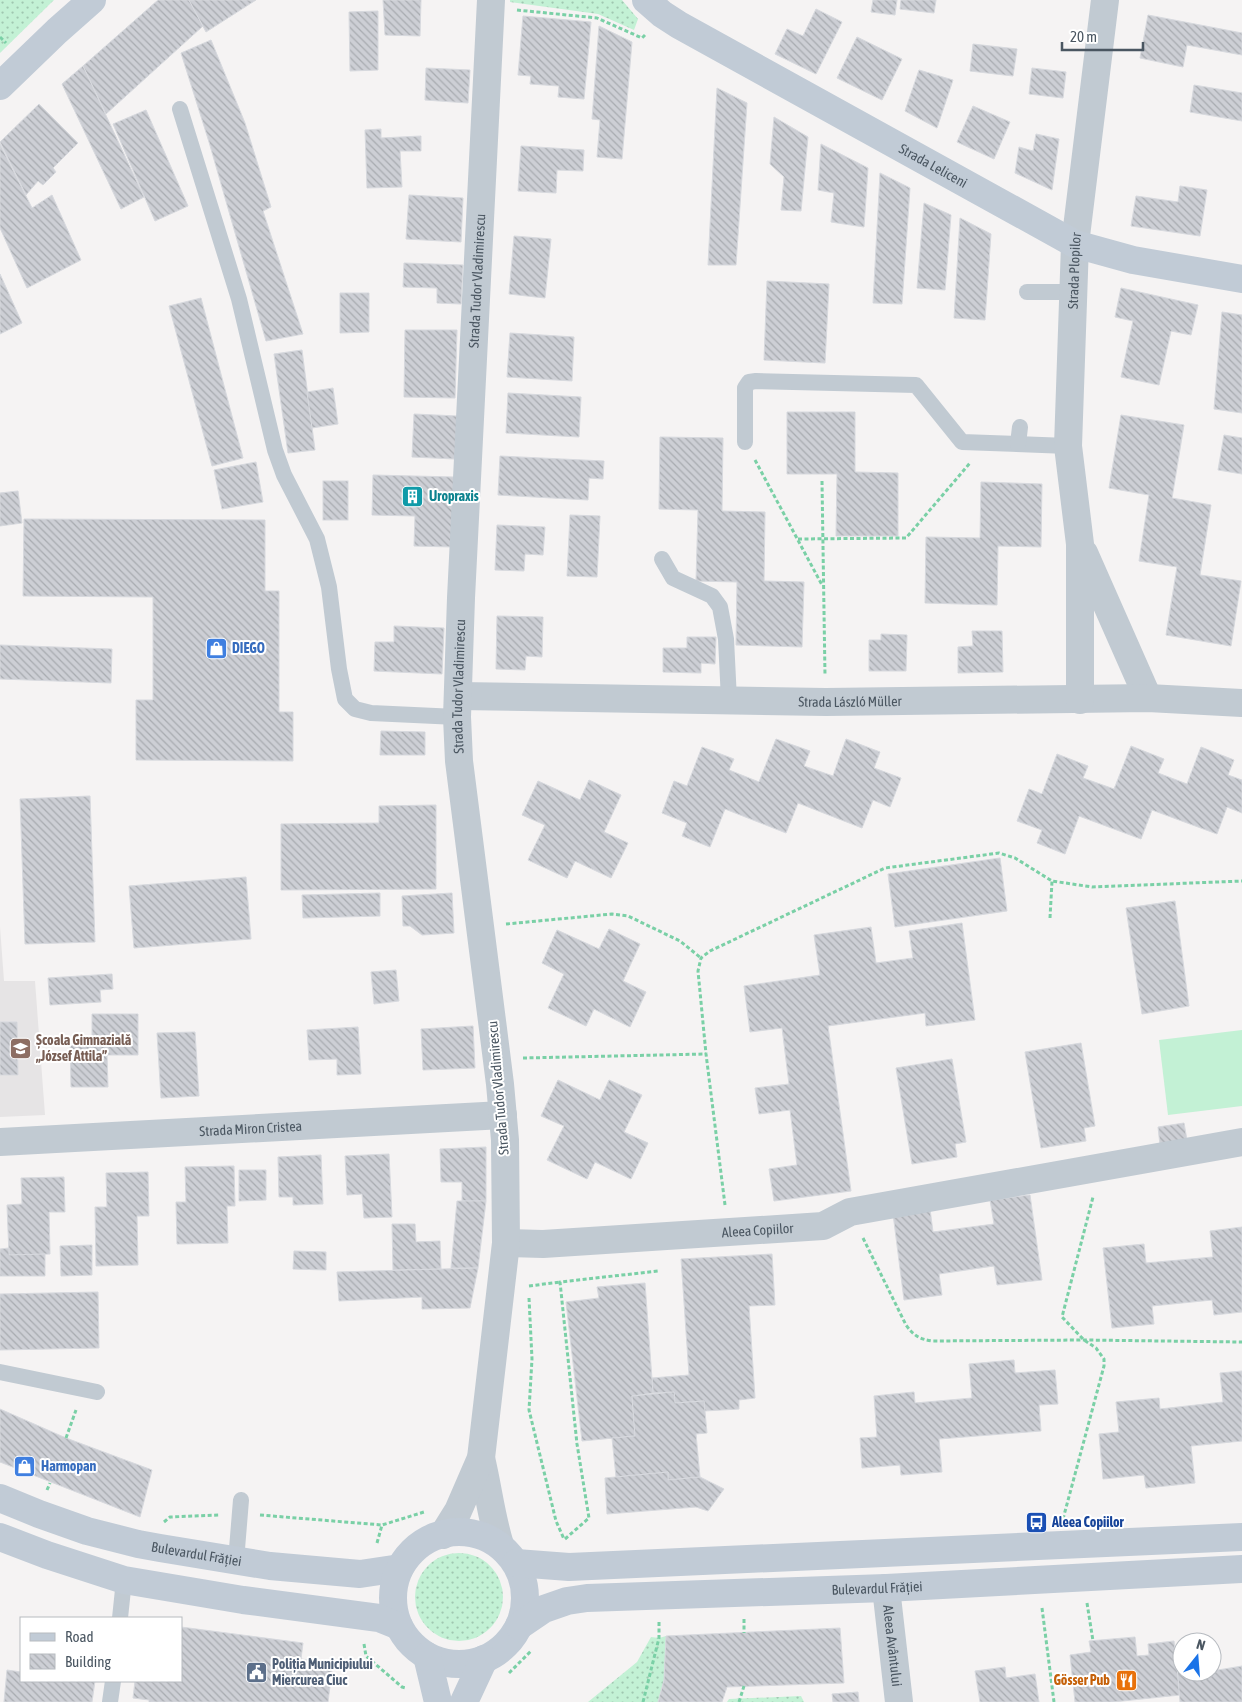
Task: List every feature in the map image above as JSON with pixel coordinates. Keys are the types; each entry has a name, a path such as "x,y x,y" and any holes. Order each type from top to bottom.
{"main road":[{"path":"0,86 57,30 92,0"},
{"name":"Strada Leliceni","path":"654,7 688,30 1075,244 1133,260 1242,279"},
{"name":"Bulevardul Frăției","path":"0,1498 87,1531 138,1544 236,1561 360,1574 400,1568"},
{"path":"508,1554 522,1576 524,1608 519,1626 510,1640 498,1652 484,1659 465,1664 446,1663 427,1656 410,1644 399,1626 393,1606 394,1587 400,1568 411,1553 426,1542 443,1535 463,1533 481,1536 508,1554 569,1567 1242,1538"},
{"path":"0,1537 47,1556 124,1580 243,1600 359,1617 379,1618 399,1626"},
{"name":"Bulevardul Frăției","path":"519,1626 544,1608 567,1601 587,1598 886,1588 1242,1569"},
{"path":"427,1656 438,1700"},
{"path":"464,1702 484,1659"}],"street":[{"name":"Strada Plopilor","path":"1080,544 1068,446 1075,244 1105,0"},
{"name":"Strada Tudor Vladimirescu","path":"443,1535 458,1511 481,1458 515,1243 497,1059 458,744 457,707 491,4"},
{"path":"1080,544 1148,698"},
{"path":"1080,544 1080,700"},
{"name":"Strada László Müller","path":"457,707 488,698 826,702 1148,698 1242,703"},
{"name":"Strada Miron Cristea","path":"0,1142 503,1115"},
{"name":"Aleea Copiilor","path":"515,1243 824,1226 850,1212 1242,1142"},
{"name":"Strada Tudor Vladimirescu","path":"481,1458 493,1521 508,1554"},
{"name":"Aleea Avântului","path":"886,1588 900,1702"}],"lane":[{"path":"180,110 238,299 275,450 284,476 318,539 329,587 339,670 345,699 355,709 371,713 457,707"},
{"path":"1027,292 1074,292"},
{"path":"746,442 745,388 750,382 756,381 916,385 962,442 1068,446"},
{"path":"1018,444 1020,427"},
{"path":"662,559 673,578 712,596 720,607 726,639 729,700"},
{"path":"0,1372 90,1390"},
{"path":"236,1561 241,1500"},
{"path":"120,1617 124,1580"},
{"path":"110,1702 113,1682"}],"path":[{"path":"491,4 597,18 642,38 654,7"},
{"path":"746,442 823,587"},
{"path":"798,539 906,538 988,443"},
{"path":"822,481 826,702"},
{"path":"726,1209 706,1054 698,971 702,958 710,951 885,868 999,853 1016,858 1052,881 1092,886 1242,881"},
{"path":"1050,918 1052,881"},
{"path":"480,926 612,914 628,916 680,941 702,958"},
{"path":"497,1059 706,1054"},
{"path":"1056,1546 1104,1366 1104,1359 1096,1348 1084,1340 1062,1317 1100,1168"},
{"path":"850,1212 906,1325 912,1334 921,1340 932,1342 1084,1340 1242,1342"},
{"path":"515,1243 528,1286 658,1271"},
{"path":"529,1296 532,1359 529,1410 556,1522 564,1540 589,1518 577,1444 560,1282"},
{"path":"66,1438 90,1390"},
{"path":"360,1574 366,1558 377,1542 382,1525 425,1512"},
{"path":"1084,1578 1093,1641"},
{"path":"1039,1580 1054,1702"},
{"path":"643,1702 659,1638 660,1595"},
{"path":"359,1617 366,1656 402,1687 438,1700"},
{"path":"507,1675 536,1646"},
{"path":"739,1702 744,1686"}],"shaded area":[{"name":"Școala Gimnazială „József Attila”","path":"0,927 4,981 35,981 45,1115 0,1117"}],"green space":[{"path":"0,0 54,0 0,53"},
{"path":"510,0 622,0 638,19 634,30 598,14 510,2"},
{"path":"1242,1030 1242,1106 1168,1115 1159,1040"},
{"path":"459,1553 476,1556 490,1566 500,1580 503,1597 500,1614 490,1628 476,1638 459,1641 442,1638 428,1628 418,1614 415,1597 418,1580 428,1566 442,1556"},
{"path":"666,1636 664,1680 658,1702 588,1702 637,1662 651,1637 659,1638"},
{"path":"801,1696 804,1702 727,1702 729,1699"}],"building":[{"path":"158,0 189,0 203,26 106,114 83,66"},
{"path":"189,0 256,0 206,32"},
{"path":"383,0 421,0 420,36 385,35"},
{"path":"873,0 897,0 895,15 871,12"},
{"path":"901,0 936,0 934,13 900,9"},
{"path":"816,9 842,22 816,74 775,54 787,29 803,36"},
{"path":"378,11 378,70 350,71 349,12"},
{"path":"1148,15 1242,33 1242,55 1187,45 1183,67 1140,58"},
{"path":"523,16 591,22 584,99 558,97 559,86 530,84 531,76 518,75"},
{"path":"599,26 632,42 622,159 597,157 600,120 592,119"},
{"path":"857,37 902,59 882,100 837,78"},
{"path":"211,40 245,123 271,207 263,211 303,334 266,341 209,142 181,53"},
{"path":"973,44 1017,49 1013,76 970,71"},
{"path":"83,66 144,197 121,209 62,84"},
{"path":"426,68 470,70 468,103 425,100"},
{"path":"1032,68 1066,72 1063,98 1029,94"},
{"path":"919,70 953,80 937,128 905,111"},
{"path":"1194,85 1242,93 1242,121 1190,112"},
{"path":"717,88 747,103 736,265 708,265"},
{"path":"39,104 78,143 53,168 56,172 43,185 38,181 26,195 0,142"},
{"path":"973,106 1010,122 994,159 957,142"},
{"path":"146,110 188,206 155,221 113,124"},
{"path":"774,117 808,137 801,211 781,210 784,177 770,164"},
{"path":"381,129 381,138 421,136 421,151 400,151 402,187 367,188 365,130"},
{"path":"1036,134 1059,139 1052,190 1015,173 1019,147 1033,151"},
{"path":"0,144 32,208 52,195 81,260 27,288 0,228"},
{"path":"821,144 868,168 864,227 831,222 834,193 818,190"},
{"path":"521,146 584,150 583,171 557,170 556,193 518,191"},
{"path":"880,173 910,188 902,304 873,303"},
{"path":"1180,186 1207,190 1200,236 1131,226 1136,196 1178,202"},
{"path":"409,195 463,198 461,242 406,239"},
{"path":"924,203 951,215 945,290 917,288"},
{"path":"960,218 991,234 985,320 954,318"},
{"path":"514,236 551,239 545,298 509,294"},
{"path":"404,263 463,265 461,304 437,303 437,288 403,287"},
{"path":"0,274 22,323 0,334"},
{"path":"767,281 829,284 825,363 764,360"},
{"path":"1121,288 1198,305 1191,335 1171,331 1159,385 1121,377 1133,321 1115,317"},
{"path":"340,293 369,293 369,332 340,333"},
{"path":"201,298 243,458 212,466 169,306"},
{"path":"1222,312 1242,315 1242,413 1214,409"},
{"path":"405,330 457,330 455,398 404,397"},
{"path":"510,333 574,337 572,381 507,377"},
{"path":"302,350 315,450 288,453 274,354"},
{"path":"333,388 338,424 312,428 307,392"},
{"path":"508,393 581,397 579,437 506,433"},
{"path":"787,412 855,412 855,472 898,473 898,536 836,536 837,474 787,474"},
{"path":"414,414 457,416 455,459 412,457"},
{"path":"1121,415 1184,425 1172,498 1211,505 1200,575 1241,581 1231,646 1166,635 1177,567 1139,561 1149,495 1109,488"},
{"path":"1224,435 1242,438 1242,474 1218,470"},
{"path":"660,437 723,438 722,511 765,512 764,581 804,582 802,647 736,645 737,582 696,581 698,510 659,509"},
{"path":"500,456 604,461 603,479 589,478 588,500 498,495"},
{"path":"256,462 263,502 222,509 214,470"},
{"name":"Uropraxis","path":"373,475 454,477 453,547 414,546 415,516 372,515"},
{"path":"323,481 348,481 348,520 323,520"},
{"path":"981,482 1042,484 1041,547 998,546 997,605 925,603 926,537 980,538"},
{"path":"18,491 22,523 0,526 0,493"},
{"path":"570,515 600,516 597,577 567,576"},
{"name":"DIEGO","path":"24,519 265,520 265,591 279,591 279,712 293,712 293,761 136,760 136,700 153,700 153,597 23,596"},
{"path":"497,525 545,527 543,555 525,554 524,571 495,570"},
{"path":"497,616 543,617 542,657 526,656 525,670 496,669"},
{"path":"394,626 444,628 442,674 374,671 375,642 394,642"},
{"path":"972,631 1002,631 1003,672 958,673 958,647 973,646"},
{"path":"881,634 907,635 906,671 869,671 869,640 881,640"},
{"path":"687,637 716,637 715,664 701,663 701,673 663,672 663,648 687,648"},
{"path":"0,645 112,649 111,683 0,679"},
{"path":"381,731 425,732 425,755 380,755"},
{"path":"776,739 810,751 804,766 833,776 846,739 880,752 874,768 901,778 890,807 873,800 862,828 798,803 786,833 725,809 710,847 682,836 687,823 662,813 674,781 687,786 702,747 734,759 729,770 759,782"},
{"path":"1131,746 1164,759 1158,773 1187,784 1201,747 1234,760 1228,775 1242,780 1242,813 1227,807 1217,834 1152,810 1141,839 1079,816 1065,854 1037,843 1042,830 1017,821 1029,789 1042,794 1057,754 1088,766 1083,778 1114,789"},
{"path":"589,780 621,795 604,832 628,843 611,878 575,861 567,878 528,860 545,825 522,815 538,781 580,800"},
{"path":"90,796 95,942 25,944 20,799"},
{"path":"436,805 436,889 281,890 281,824 379,823 379,806"},
{"path":"1000,858 1007,911 895,927 888,874"},
{"path":"246,877 251,939 134,948 129,886"},
{"path":"380,893 380,916 303,918 302,895"},
{"path":"452,893 454,933 422,935 410,926 403,926 402,896"},
{"path":"1175,901 1189,1006 1142,1014 1126,908"},
{"path":"962,923 975,1020 926,1026 925,1013 828,1026 851,1191 774,1201 769,1169 797,1165 790,1110 759,1114 755,1088 789,1084 782,1028 750,1032 744,986 820,975 814,935 871,927 876,963 913,958 909,931"},
{"path":"609,929 640,944 623,981 646,992 630,1027 594,1009 586,1026 548,1008 564,974 542,963 557,930 599,949"},
{"path":"396,970 399,1001 374,1004 371,972"},
{"path":"112,974 113,989 100,990 101,1002 50,1005 48,978"},
{"path":"92,1014 138,1014 138,1055 107,1055 108,1087 71,1087 70,1037 92,1037"},
{"path":"0,1022 17,1022 18,1075 0,1075"},
{"path":"473,1026 475,1068 423,1070 421,1029"},
{"path":"358,1027 361,1074 337,1075 337,1059 309,1060 307,1030"},
{"path":"195,1032 199,1096 161,1098 157,1033"},
{"path":"1081,1043 1095,1126 1084,1128 1086,1141 1041,1148 1025,1052"},
{"path":"952,1059 966,1142 955,1144 957,1157 912,1164 896,1068"},
{"path":"558,1080 600,1100 609,1080 642,1095 624,1132 648,1143 631,1179 595,1162 587,1179 547,1160 564,1126 541,1116"},
{"path":"1184,1123 1187,1140 1160,1145 1158,1127"},
{"path":"486,1147 486,1201 462,1201 462,1182 441,1182 440,1149"},
{"path":"389,1154 392,1217 364,1218 362,1194 347,1195 345,1156"},
{"path":"321,1155 323,1204 293,1205 293,1197 279,1197 278,1157"},
{"path":"234,1166 235,1206 227,1206 228,1243 177,1244 176,1202 186,1202 185,1167"},
{"path":"239,1170 266,1170 266,1200 239,1201"},
{"path":"148,1172 149,1216 137,1216 138,1265 96,1266 95,1207 107,1207 106,1173"},
{"path":"64,1177 65,1212 49,1212 50,1254 9,1255 7,1205 22,1204 21,1178"},
{"path":"1030,1195 1042,1280 997,1285 994,1266 939,1274 942,1295 904,1300 893,1214 930,1209 933,1232 994,1224 990,1200"},
{"path":"457,1201 486,1201 478,1268 451,1268"},
{"path":"392,1224 415,1224 416,1242 440,1241 441,1269 393,1270"},
{"path":"1242,1227 1242,1312 1214,1315 1212,1300 1152,1306 1154,1324 1112,1328 1103,1248 1144,1244 1146,1263 1213,1257 1210,1231"},
{"path":"92,1245 92,1275 61,1276 60,1246"},
{"path":"9,1248 9,1255 45,1254 45,1276 0,1276 0,1249"},
{"path":"294,1251 326,1252 326,1270 293,1269"},
{"path":"772,1254 775,1305 749,1306 755,1398 739,1400 739,1409 704,1411 704,1401 675,1403 674,1392 653,1393 652,1378 689,1375 681,1259"},
{"path":"478,1268 470,1308 422,1309 422,1297 339,1301 337,1272"},
{"path":"645,1283 653,1393 632,1396 635,1436 582,1441 566,1302 599,1298 597,1287"},
{"path":"98,1292 99,1348 0,1350 0,1294"},
{"path":"1014,1360 1015,1373 1055,1370 1058,1404 1039,1405 1041,1431 939,1439 942,1472 901,1475 900,1465 862,1468 860,1438 877,1437 874,1396 914,1392 915,1403 972,1398 969,1364"},
{"path":"1242,1371 1242,1441 1191,1446 1195,1483 1146,1488 1144,1475 1103,1479 1099,1434 1119,1432 1116,1402 1159,1398 1160,1409 1223,1402 1220,1373"},
{"path":"674,1392 675,1403 704,1401 707,1433 696,1434 700,1477 668,1480 668,1472 616,1477 612,1438 635,1436 632,1396"},
{"path":"0,1409 66,1438 152,1470 140,1517 0,1462"},
{"path":"668,1472 668,1480 700,1477 724,1489 708,1511 696,1507 607,1514 605,1478"},
{"name":"Poliția Municipiului Miercurea Ciuc","path":"182,1627 303,1643 301,1659 333,1663 328,1702 149,1702 149,1700 133,1698 135,1682 182,1682"},
{"path":"840,1628 844,1683 727,1687 722,1702 658,1702 664,1680 666,1636"},
{"name":"Gösser Pub","path":"1135,1637 1137,1656 1149,1655 1148,1644 1172,1641 1172,1682 1179,1682 1180,1695 1113,1702 1075,1702 1070,1655 1091,1652 1089,1641"},
{"path":"1242,1666 1242,1702 1180,1702 1178,1682 1222,1682 1222,1669"},
{"path":"1005,1667 1006,1678 1035,1674 1039,1702 980,1702 975,1671"},
{"path":"7,1670 20,1672 20,1682 95,1682 92,1702 4,1702"},
{"path":"858,1692 859,1702 833,1702 832,1694"}],"place":[{"name":"Uropraxis","path":"413,496"},
{"name":"DIEGO","path":"216,648"},
{"name":"Școala Gimnazială „József Attila”","path":"20,1048"},
{"name":"Harmopan","path":"25,1466"},
{"name":"Aleea Copiilor","path":"1036,1522"},
{"name":"Poliția Municipiului Miercurea Ciuc","path":"256,1672"},
{"name":"Gösser Pub","path":"1126,1680"}]}
